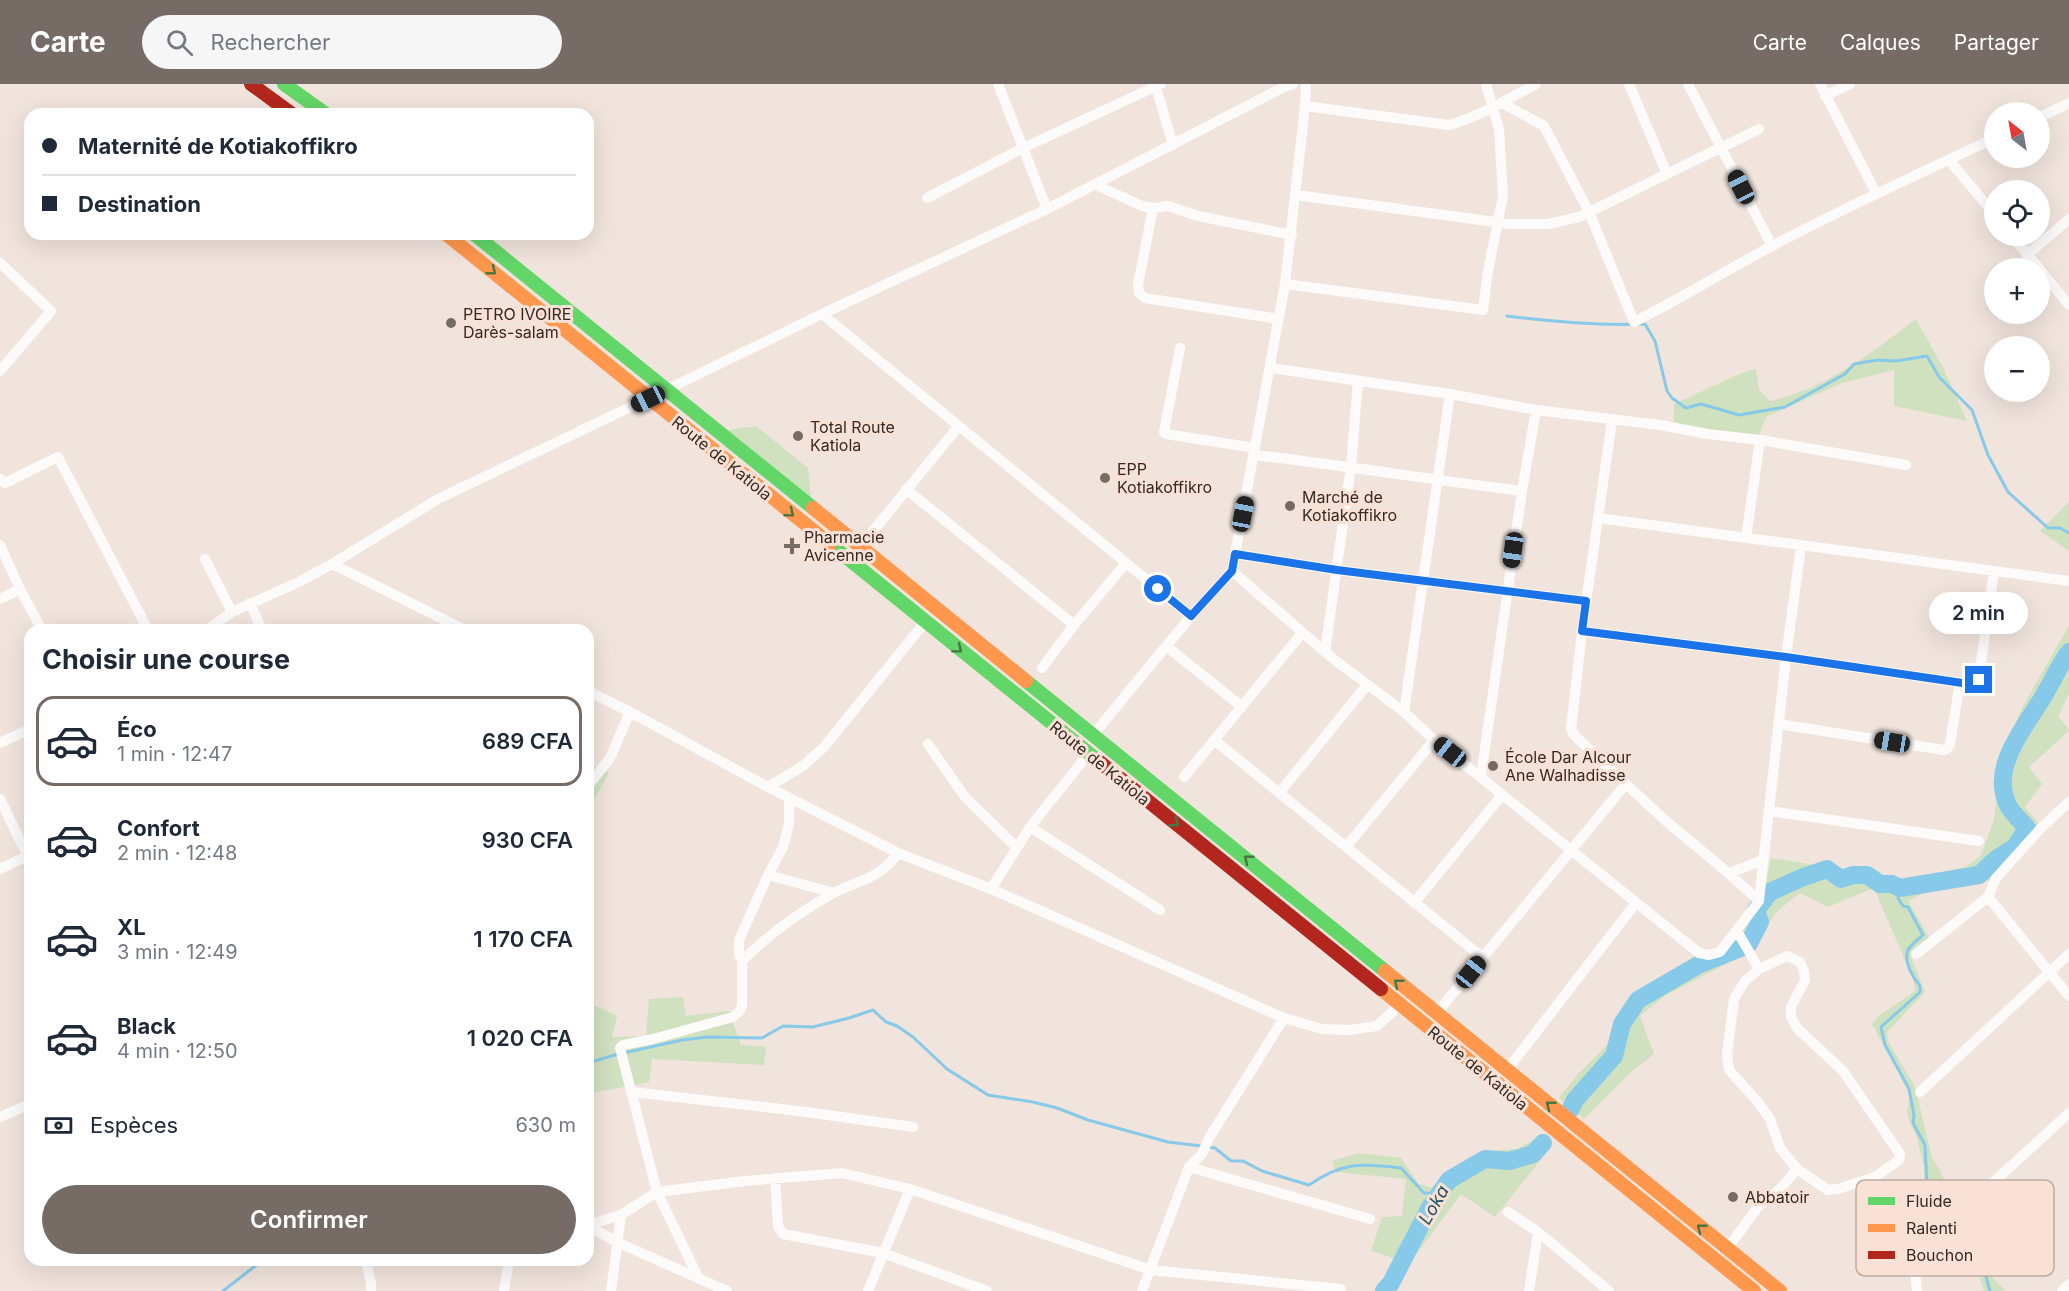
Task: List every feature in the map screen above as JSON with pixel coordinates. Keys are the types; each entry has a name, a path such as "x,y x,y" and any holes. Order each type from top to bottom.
{"highway":[{"path":"251,84 284,108"},
{"path":"284,84 318,108"},
{"name":"Route de Katiola","path":"453,240 1754,1291"},
{"name":"Route de Katiola","path":"481,240 1779,1291"}],"street":[{"path":"998,84 1047,209"},
{"path":"1093,735 1191,616 1232,571 1285,284 1292,236 1306,84"},
{"path":"1285,284 1483,310 1503,195 1497,105 1486,84"},
{"path":"1305,106 1449,125 1497,105 1536,84"},
{"path":"1629,84 1667,174"},
{"path":"1688,84 1772,246"},
{"path":"1820,84 1876,193"},
{"path":"1825,96 1850,84"},
{"path":"927,198 1023,148 1158,85 1173,145"},
{"path":"215,624 232,612 301,581 332,564 438,499 822,314 1047,209 1287,85"},
{"path":"2050,112 2069,103"},
{"path":"1497,105 1544,126 1589,212 1634,322 1689,294 1772,246 1876,193 1984,143"},
{"path":"1296,195 1498,222 1548,224 1569,220 1589,212 1759,129"},
{"path":"1949,160 1984,202"},
{"path":"1096,185 1133,203 1153,208 1167,206 1198,216 1292,236"},
{"path":"1153,208 1138,285 1140,293 1145,298 1279,319"},
{"path":"2027,255 2069,219"},
{"path":"2020,246 2030,258"},
{"path":"0,371 51,311 1,262"},
{"path":"2050,282 2069,305"},
{"path":"822,314 1191,616"},
{"path":"1180,348 1164,432 1166,434 1255,451 1438,480 1521,490"},
{"path":"1271,368 1450,394 1536,410 1760,440 1906,465"},
{"path":"1325,652 1350,466 1358,381"},
{"path":"1404,712 1450,394"},
{"path":"1481,776 1521,490 1536,410"},
{"path":"1612,420 1582,631 1571,729 1574,735 1626,784 1730,873 1759,901"},
{"path":"860,547 958,427"},
{"path":"1746,538 1760,440"},
{"path":"2,482 58,456 145,624"},
{"path":"906,489 1074,625"},
{"path":"1598,519 2069,581"},
{"path":"0,545 20,590 39,624"},
{"path":"1232,571 1302,633 1404,712 1434,740 1481,776 1635,904 1699,953 1709,955 1720,952 1759,901 1778,724 1801,546"},
{"path":"1235,554 1337,570 1586,601"},
{"path":"206,559 232,612"},
{"path":"1042,668 1074,625 1126,563"},
{"path":"332,564 453,624"},
{"path":"1582,631 1786,657 1976,685 1994,572"},
{"path":"0,599 20,590"},
{"path":"250,603 259,624"},
{"path":"768,787 803,766 824,747 925,622"},
{"path":"1184,777 1302,633"},
{"path":"1166,646 1241,706"},
{"path":"1778,724 1944,750 1950,744 1960,682"},
{"path":"1279,793 1367,685"},
{"path":"594,694 898,853 991,889 1284,1018 1322,1029 1349,1030 1377,1026 1400,1005"},
{"path":"594,778 610,758 630,712"},
{"path":"0,743 24,732"},
{"path":"1215,740 1482,957"},
{"path":"1346,848 1434,740"},
{"path":"928,744 965,796 1017,848"},
{"path":"991,889 1030,827 1089,753"},
{"path":"1436,1014 1626,784"},
{"path":"1414,903 1502,795"},
{"path":"0,798 24,848"},
{"path":"699,1279 657,1192 621,1056 622,1045 733,1017 739,1012 742,1006 742,962 739,954 739,940 783,847 789,824 789,798"},
{"path":"1916,954 1988,897 1996,878 2042,827 2069,802"},
{"path":"1769,811 1979,841"},
{"path":"1030,827 1160,910"},
{"path":"742,962 787,924 834,893 877,875 889,866 898,853"},
{"path":"0,869 24,860"},
{"path":"1730,873 1763,860"},
{"path":"768,875 834,893"},
{"path":"1988,897 2069,996"},
{"path":"1507,1070 1635,904"},
{"path":"1737,931 1756,964"},
{"path":"1920,1092 2069,954"},
{"path":"1856,1183 1828,1190 1797,1170 1780,1148 1770,1119 1757,1101 1728,1070 1727,1055 1734,999 1756,964 1787,956 1800,962 1805,980 1791,1007 1791,1017 1797,1028 1843,1071 1900,1154 1899,1160 1875,1177 1866,1180"},
{"path":"1142,1291 1190,1167 1202,1154 1209,1138 1284,1018"},
{"path":"632,1092 913,1127"},
{"path":"0,1117 24,1107"},
{"path":"1996,1180 2069,1113"},
{"path":"1190,1167 1370,1219"},
{"path":"1727,1248 1758,1208 1797,1170"},
{"path":"594,1224 621,1215 657,1192 775,1178 842,1173 910,1189 1150,1270 1341,1289"},
{"path":"775,1178 778,1226 783,1234 883,1253 987,1291"},
{"path":"868,1291 910,1189"},
{"path":"1508,1212 1538,1232 1610,1291"},
{"path":"611,1291 621,1215"},
{"path":"594,1229 619,1243 727,1291"},
{"path":"1529,1291 1538,1232"},
{"path":"367,1266 371,1291"},
{"path":"504,1291 508,1266"},
{"path":"1915,1276 1917,1291"},
{"path":"2062,1291 2069,1284"}],"green space":[{"path":"1916,319 1943,367 1967,421 1894,406 1894,370 1842,383 1766,417 1759,435 1709,432 1674,423 1674,404 1744,372 1756,369 1759,389 1770,401 1810,388 1847,368"},
{"path":"756,426 808,468 811,499 727,430"},
{"path":"2069,502 2069,551 2040,531"},
{"path":"2069,625 2069,694 2058,717 2069,731 2029,767 2042,784 2025,807 2040,825 1990,880 1926,892 1908,901 1929,937 1911,957 1925,992 1887,1032 1888,1041 1915,1087 1932,1158 1944,1180 1924,1180 1924,1166 1917,1138 1907,1115 1910,1093 1872,1024 1880,1015 1915,991 1913,979 1874,888 1828,907 1800,893 1775,913 1755,949 1666,995 1640,1016 1654,1054 1631,1072 1584,1119 1559,1098 1578,1074 1607,1045 1619,1018 1652,983 1727,950 1760,907 1771,858 1908,880 1965,867 1981,855 1994,820 2002,754 2023,706"},
{"path":"594,767 609,773 594,800"},
{"path":"683,997 686,1016 729,1011 741,1045 766,1047 764,1065 652,1059 649,1082 594,1093 594,1005 617,1016 612,1037 646,1036 649,999"},
{"path":"1539,1137 1551,1147 1495,1217 1461,1194 1389,1291 1377,1291 1386,1280 1396,1259 1371,1251 1382,1217 1402,1216 1406,1179 1336,1172 1332,1161 1359,1153 1401,1158 1418,1183 1430,1188 1488,1151 1517,1149"},
{"path":"1979,1276 1991,1276 2006,1291 1984,1291"}],"waterway":[{"path":"1507,316 1576,323 1645,324 1655,341 1667,391 1672,398 1686,408 1701,404 1739,415 1785,407 1845,374 1854,364 1927,356 1939,377 1972,410 1988,455 2008,492 2048,528 2060,528 2069,533"},
{"path":"1570,1110 1575,1100 1614,1056 1622,1024 1638,1000 1698,965 1748,945 1760,922 1756,910 1770,892 1827,869 1841,879 1853,875 1867,875 1880,884 1892,884 1900,888 1979,875 1996,859 2015,847 2027,828 2009,807 2004,793 2003,778 2006,763 2011,749 2069,652"},
{"path":"1900,888 1898,898 1903,906 1908,907 1923,935 1911,946 1907,954 1910,969 1920,986 1920,992 1881,1027 1885,1045 1909,1089 1914,1115 1913,1123 1925,1145 1927,1180"},
{"path":"624,1053 682,1040 708,1037 762,1038 783,1026 813,1027 873,1010 886,1022 897,1026 913,1037 947,1069 988,1095 1057,1108 1088,1120 1168,1142 1201,1146"},
{"path":"594,1061 618,1054"},
{"name":"Loka","path":"1384,1291 1391,1283 1429,1209 1449,1180 1485,1159 1509,1161 1533,1154 1543,1143"},
{"path":"1208,1147 1215,1148 1231,1161 1243,1161 1262,1171 1309,1185 1342,1168 1363,1165 1401,1168 1424,1193 1439,1194"},
{"path":"223,1291 255,1266"},
{"path":"1986,1276 1990,1291"}],"traffic: fast":[{"path":"284,84 318,108"},
{"path":"481,240 813,508"},
{"path":"830,544 1096,759"},
{"path":"1026,681 1385,971"}],"traffic: slow":[{"path":"453,240 830,544"},
{"path":"813,508 1026,681"},
{"path":"1385,971 1780,1291"},
{"path":"1381,989 1754,1291"}],"traffic: jam":[{"path":"251,84 284,108"},
{"path":"1096,759 1381,989"}],"place":[{"name":"PETRO IVOIRE Darès-salam","path":"451,323"},
{"name":"Total Route Katiola","path":"798,436"},
{"name":"EPP Kotiakoffikro","path":"1105,478"},
{"name":"Marché de Kotiakoffikro","path":"1290,506"},
{"name":"Pharmacie Avicenne","path":"792,546"},
{"name":"École Dar Alcour Ane Walhadisse","path":"1493,766"},
{"name":"Abbatoir","path":"1733,1197"}],"route":[{"path":"1158,589 1191,616 1232,571 1235,554 1337,570 1586,601 1582,631 1786,657 1976,685 1979,680"}]}
